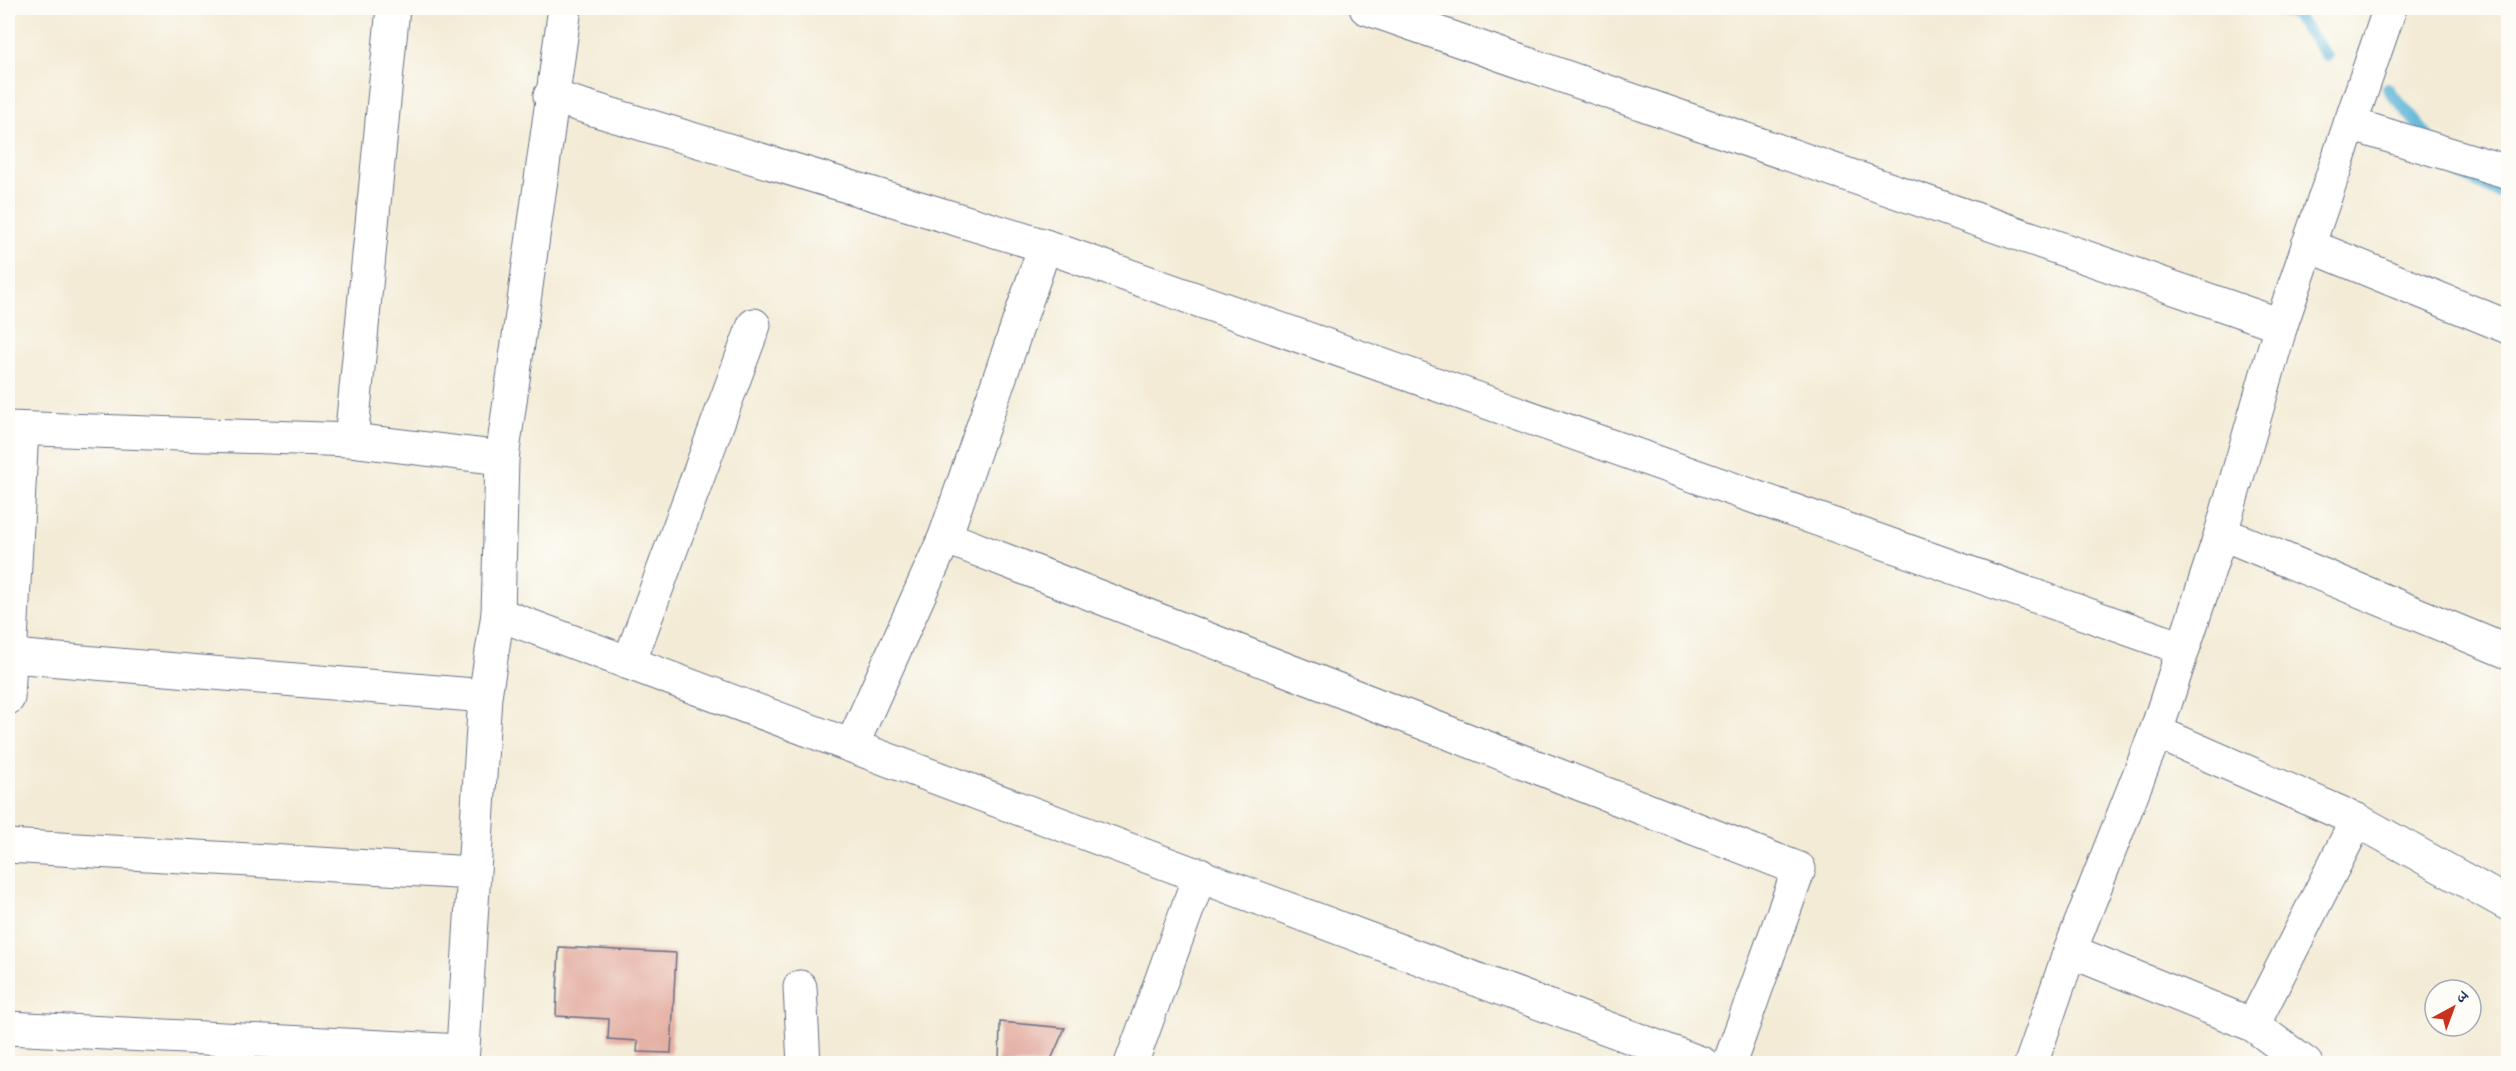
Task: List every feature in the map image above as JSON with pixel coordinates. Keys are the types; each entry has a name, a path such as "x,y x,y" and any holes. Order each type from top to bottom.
{"street":[{"path":"351,440 393,8"},
{"path":"8,1028 462,1057 485,696 498,614 501,458 550,96 565,8"},
{"path":"1366,8 2281,325"},
{"path":"2031,1064 2070,951 2156,732 2222,533 2281,325 2390,8"},
{"path":"550,96 1045,246 2182,648"},
{"path":"2350,124 2508,172"},
{"path":"2308,245 2508,327"},
{"path":"852,745 945,537 1045,246"},
{"path":"629,663 754,325"},
{"path":"8,698 12,656 15,428 351,440 501,458"},
{"path":"2222,533 2508,652"},
{"path":"945,537 1799,869 1729,1064"},
{"path":"498,614 1200,874 1703,1064"},
{"path":"12,656 485,696"},
{"path":"2156,732 2357,820 2508,904"},
{"path":"2253,1025 2357,820"},
{"path":"8,846 473,873"},
{"path":"1131,1063 1200,874"},
{"path":"2070,951 2253,1025 2306,1064"},
{"path":"800,987 804,1064"}],"building":[{"path":"559,947 676,953 671,1053 637,1052 638,1041 608,1039 609,1019 556,1016"},
{"path":"1000,1022 1065,1028 1049,1064 999,1064"}],"waterway":[{"path":"2270,8 2294,14 2327,56"},
{"path":"2387,88 2431,140"},
{"path":"2458,173 2508,197"}]}
